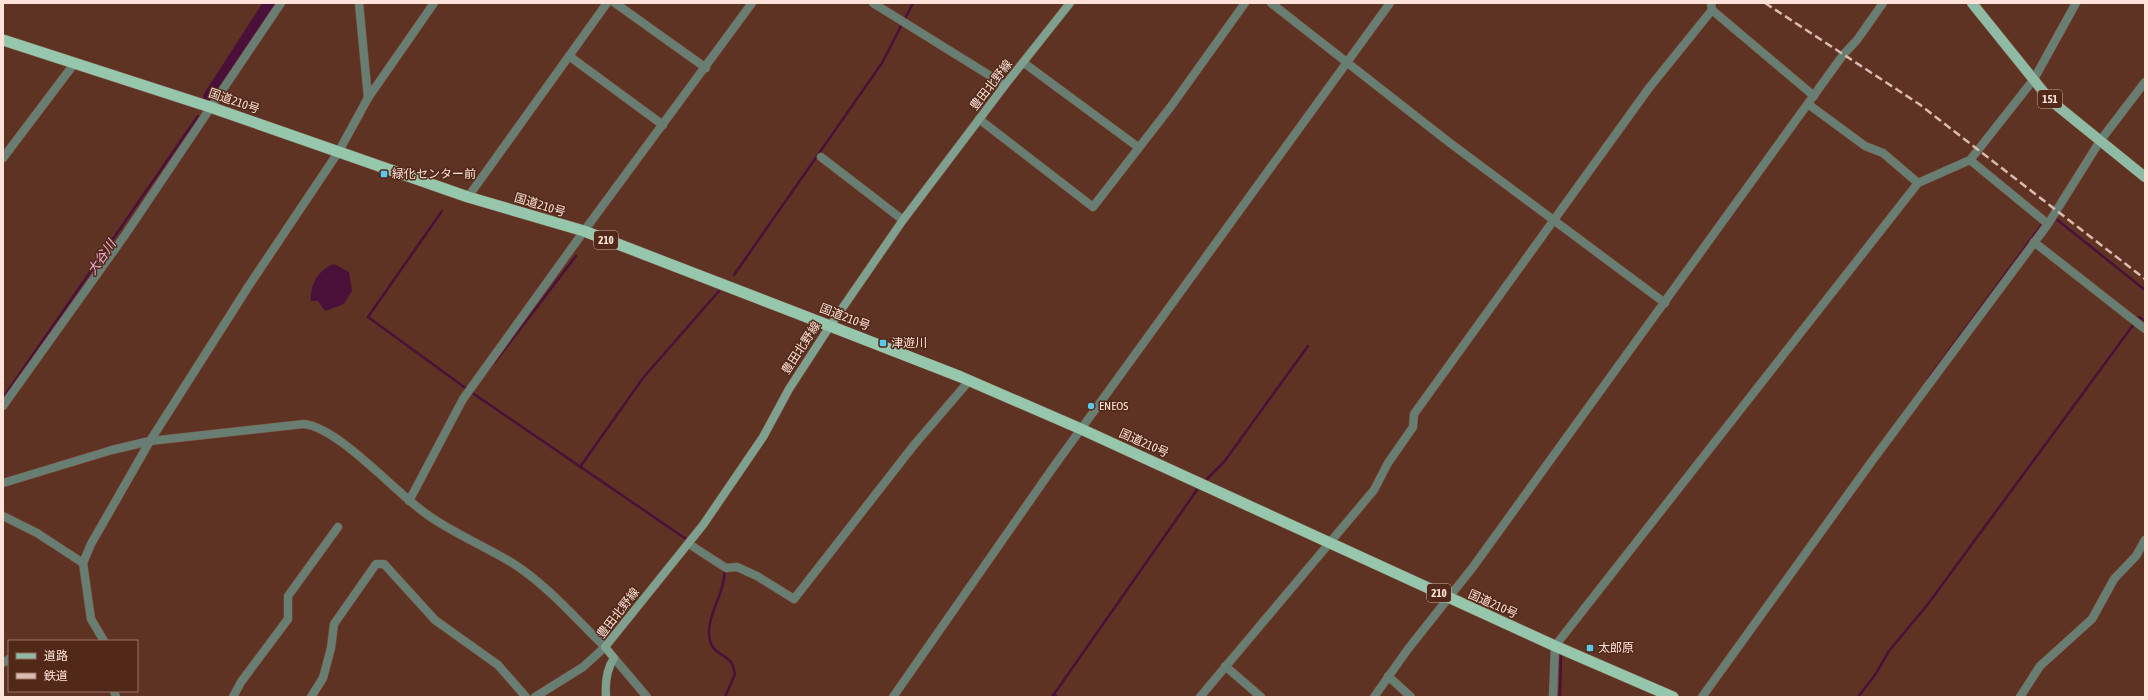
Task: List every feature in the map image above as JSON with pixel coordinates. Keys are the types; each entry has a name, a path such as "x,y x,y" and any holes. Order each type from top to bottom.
{"highway":[{"name":"国道210号","path":"3,40 210,107 468,197 584,231 830,326 969,381 1081,429 1208,485 1555,646 1673,697"}],"main road":[{"name":"豊田北野線","path":"614,658 605,648 689,544 762,437 789,389 830,326 903,220 1005,85 1024,63 1070,3"},
{"name":"151","path":"1972,3 2050,100 2145,177"},
{"path":"606,697 605,686 609,665 614,658"}],"street":[{"path":"3,406 125,235 281,3"},
{"path":"359,3 368,98"},
{"path":"103,640 91,619 83,564 102,524 150,441 248,287 339,151 368,98 434,3"},
{"path":"468,197 607,3"},
{"path":"615,3 706,68"},
{"path":"873,3 1005,85"},
{"path":"979,119 1093,207 1172,105 1245,3"},
{"path":"1271,3 1450,143 1665,303"},
{"path":"893,697 1081,429 1390,3"},
{"path":"1374,697 1388,676 1450,598 1808,104 1883,3"},
{"path":"1553,697 1555,646 1918,183 1970,160 2034,79 2076,3"},
{"path":"409,501 463,400 584,231 706,68 749,4"},
{"path":"1200,697 1374,490 1388,463 1412,427 1414,414 1649,88 1712,7 1814,96"},
{"path":"569,56 663,125"},
{"path":"1024,63 1138,147"},
{"path":"3,158 74,64"},
{"path":"1702,697 1872,461 2048,224 2100,142 2145,82"},
{"path":"1808,104 1865,146 1883,153 1918,183"},
{"path":"821,157 903,220"},
{"path":"1970,160 2048,224"},
{"path":"2034,242 2145,329"},
{"path":"689,544 726,568 737,567 757,576 794,599 914,445 969,381"},
{"path":"3,483 112,450 150,441 311,424 353,451 409,501 441,524 515,565 549,592 605,648 583,667 535,697"},
{"path":"4,518 38,533 83,564"},
{"path":"233,697 241,682 288,619 288,596 338,527"},
{"path":"2020,697 2040,666 2092,619 2114,580 2136,556 2145,540"},
{"path":"311,697 323,678 331,648 334,624 376,564 384,564 435,620 498,665 526,697"},
{"path":"614,658 646,697"},
{"path":"1225,666 1261,697"},
{"path":"1388,676 1411,697"}],"shaded area":[{"path":"334,264 349,272 352,291 344,304 325,311 318,301 311,301 312,289 319,274"}],"waterway":[{"name":"大谷川","path":"210,97 271,3"},
{"path":"734,275 882,63 913,3"},
{"name":"大谷川","path":"3,398 198,116"},
{"path":"442,211 368,317 471,392 689,541"},
{"path":"2055,218 2145,290"},
{"path":"1928,379 2043,223"},
{"path":"494,363 576,256"},
{"path":"580,467 643,378 719,291"},
{"path":"1858,697 1875,675 1889,651 1928,604 2139,317 2145,321"},
{"path":"1204,482 1224,462 1308,346"},
{"path":"1052,697 1199,487"},
{"path":"724,568 723,584 711,618 709,634 714,649 728,659 734,669 735,674 725,697"},
{"path":"1560,697 1561,654"},
{"path":"1054,694 1057,697"}],"railway":[{"path":"1765,3 1919,104 2145,279"}],"place":[{"name":"緑化センター前","path":"384,174"},
{"name":"津遊川","path":"883,343"},
{"name":"ENEOS","path":"1091,406"},
{"name":"太郎原","path":"1590,648"}]}
